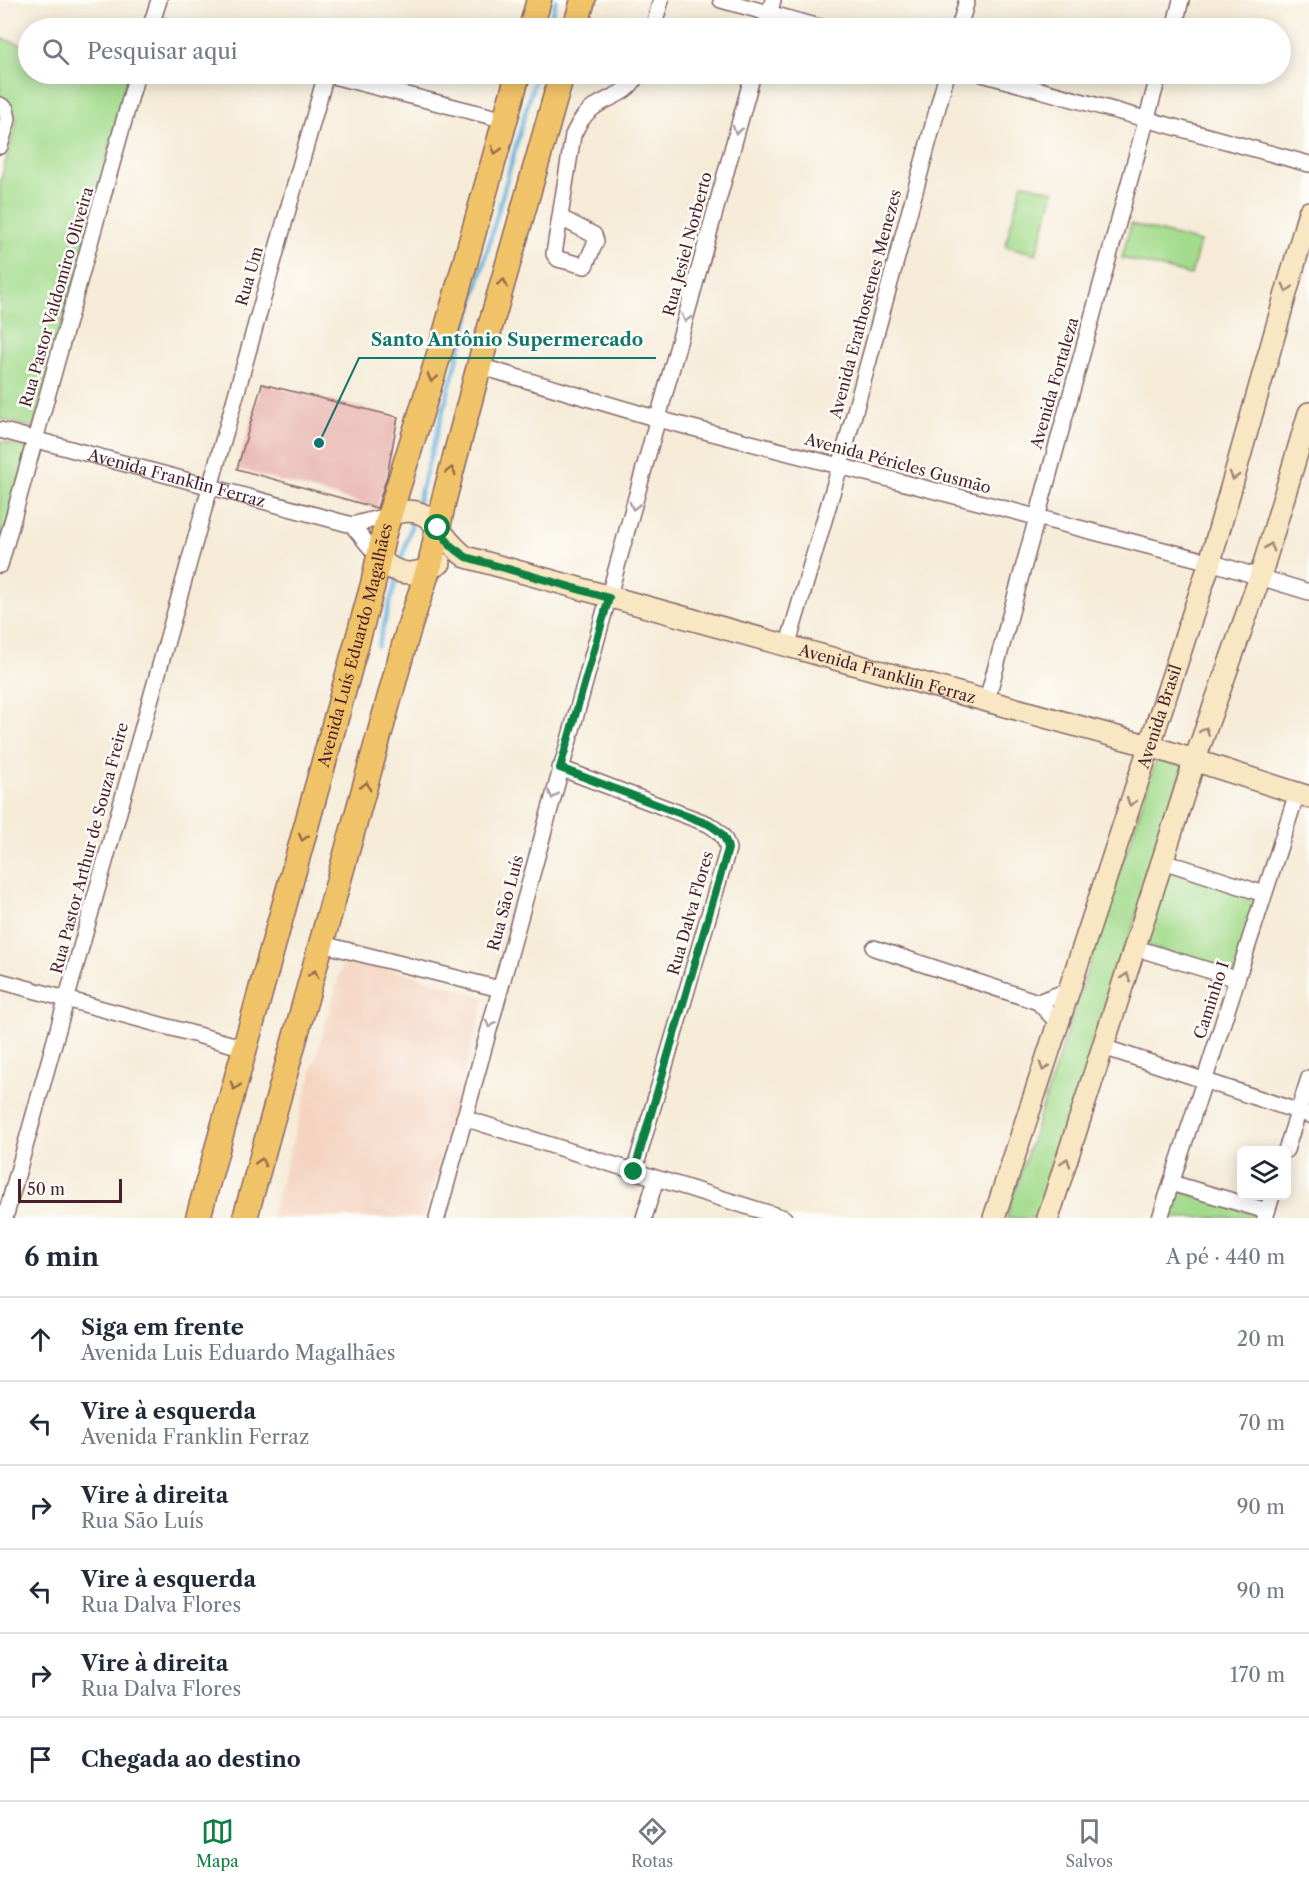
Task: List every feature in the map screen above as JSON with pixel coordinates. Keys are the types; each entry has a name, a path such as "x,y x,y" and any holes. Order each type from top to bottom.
{"main road":[{"path":"534,18 539,0"},
{"path":"578,18 583,0"},
{"name":"Avenida Luís Eduardo Magalhães","path":"198,1218 515,84"},
{"path":"245,1218 408,631 434,522 559,84"},
{"name":"Avenida Brasil","path":"994,1218 1210,562 1309,212"},
{"path":"1048,1218 1194,762 1260,577 1309,413"},
{"path":"397,513 411,510 434,522 451,546 466,557"},
{"path":"382,561 400,573 423,571 446,560 466,557"},
{"name":"Avenida Franklin Ferraz","path":"466,557 986,703 1150,746 1194,762 1303,795"}],"street":[{"path":"153,18 159,0"},
{"path":"656,18 661,0"},
{"path":"721,0 771,7 798,18"},
{"path":"962,18 967,0"},
{"path":"1176,18 1181,0"},
{"name":"Rua Pastor Valdomiro Oliveira","path":"0,565 135,84"},
{"name":"Rua Um","path":"208,487 322,84"},
{"path":"364,84 505,120"},
{"path":"561,218 573,135 580,121 591,109 625,91 630,84"},
{"name":"Rua Jesiel Norberto","path":"609,598 750,84"},
{"name":"Avenida Erathostenes Menezes","path":"787,647 840,466 943,84"},
{"path":"1018,84 1309,164"},
{"name":"Avenida Fortaleza","path":"986,703 1156,84"},
{"path":"0,146 8,119 3,107"},
{"name":"Avenida Péricles Gusmão","path":"479,366 658,419 1210,562 1309,592"},
{"name":"Avenida Franklin Ferraz","path":"0,430 352,525"},
{"name":"Rua Pastor Arthur de Souza Freire","path":"6,1218 208,487"},
{"path":"382,561 352,525 397,513"},
{"name":"Rua São Luís","path":"437,1218 609,598"},
{"name":"Rua Dalva Flores","path":"560,768 708,824 720,831 726,840 728,849 634,1172"},
{"name":"Caminho I","path":"1160,1218 1264,894 1303,795"},
{"path":"1162,861 1264,894"},
{"path":"322,944 500,989"},
{"path":"874,948 1038,1002 1058,1023"},
{"path":"1136,948 1237,979"},
{"path":"0,981 245,1048"},
{"path":"1038,1002 1070,990"},
{"path":"1103,1047 1303,1113"},
{"path":"1288,1146 1303,1113 1309,1078"},
{"path":"464,1118 784,1218"},
{"path":"644,1218 656,1179"},
{"path":"1171,1183 1266,1215 1271,1200"}],"shaded area":[{"path":"345,955 485,997 424,1218 271,1218"}],"green space":[{"path":"0,38 18,43 18,84 127,84 34,428 0,419 0,183 17,119 9,103 0,98"},
{"path":"1022,183 1054,191 1036,254 1005,246"},
{"path":"1131,224 1200,242 1191,275 1122,258"},
{"path":"0,441 28,448 0,552"},
{"path":"1156,761 1184,765 1040,1218 1006,1218"},
{"path":"1169,869 1259,896 1236,973 1146,946"},
{"path":"1179,1190 1262,1217 1170,1218"}],"building":[{"path":"262,384 398,417 387,476 377,508 237,469"}],"waterway":[{"path":"551,18 556,0"},
{"path":"417,505 533,84"},
{"path":"400,566 413,519"},
{"path":"378,646 397,577"}],"place":[{"name":"Santo Antônio Supermercado","path":"319,443"}],"route":[{"path":"438,528 451,546 466,557 609,598 560,768 708,824 720,831 726,840 728,849 634,1172"}]}
